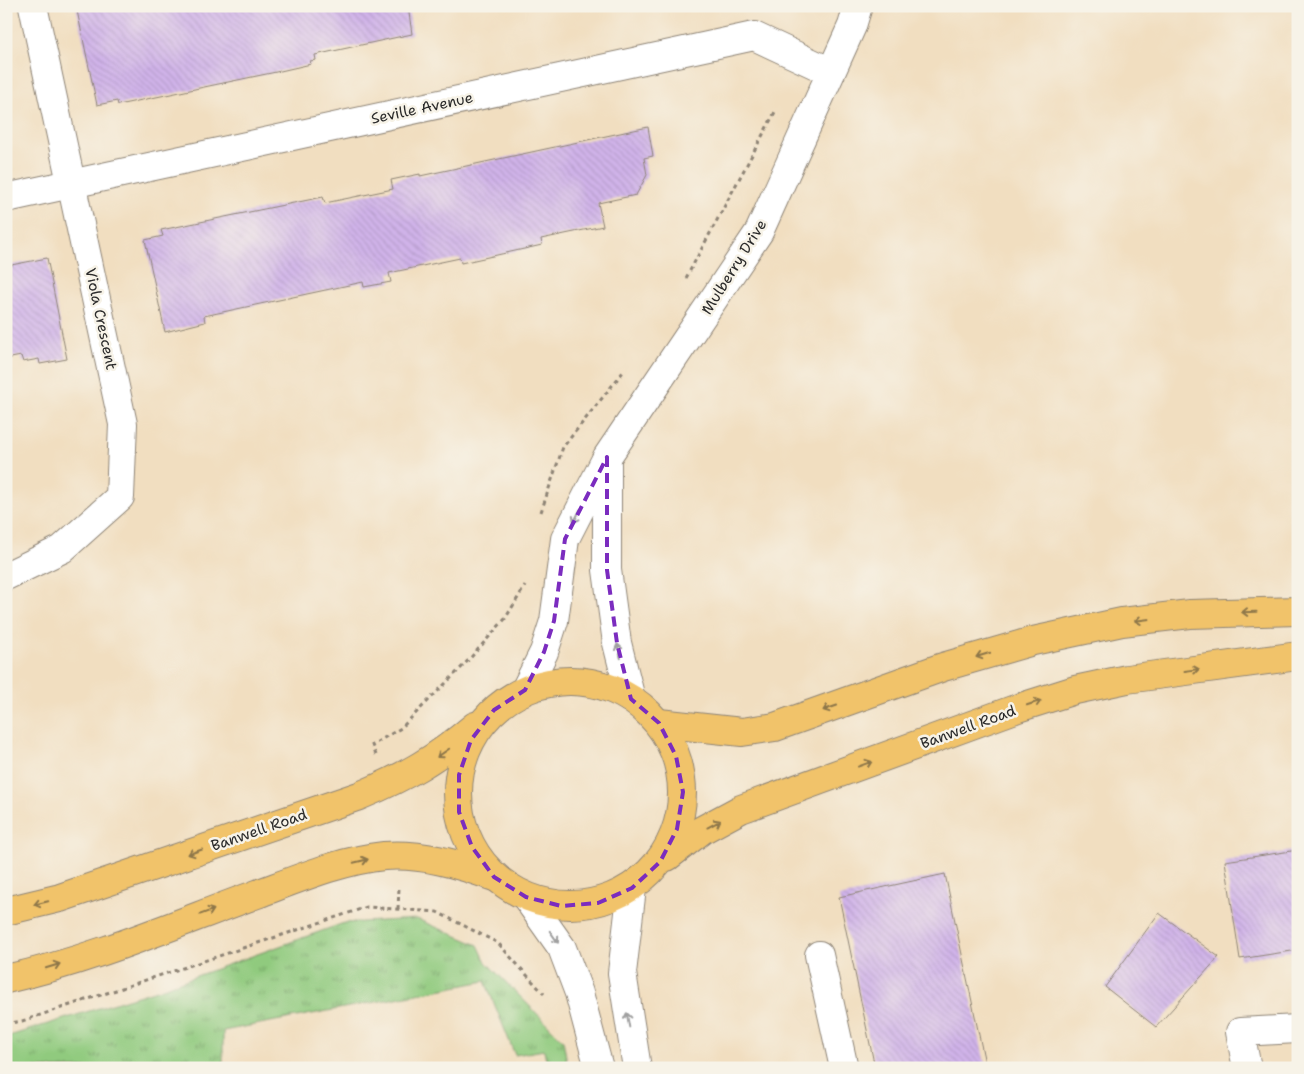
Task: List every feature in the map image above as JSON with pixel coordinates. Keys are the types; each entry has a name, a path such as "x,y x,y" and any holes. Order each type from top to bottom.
{"main road":[{"path":"659,724 742,732 775,727 943,667 1033,640 1122,622 1190,614 1298,611"},
{"name":"Banwell Road","path":"660,862 702,830 741,809 1018,708 1076,690 1127,679 1298,656"},
{"path":"6,979 97,952 303,877 383,856 417,857 462,865 494,877 526,897 561,906 598,903 632,888 660,862 677,829 683,792 676,756 659,724 631,698 597,684 560,681 525,690 494,710 471,740 459,775 459,812 472,847 494,877"},
{"name":"Banwell Road","path":"6,911 60,898 360,796 402,778 444,752 494,710"}],"street":[{"name":"Viola Crescent","path":"6,576 62,549 120,497 123,424 33,6"},
{"name":"Mulberry Drive","path":"525,690 544,652 554,621 565,539 607,457 759,232 832,72 852,26 858,6"},
{"name":"Seville Avenue","path":"6,198 754,36 832,72"},
{"path":"607,457 607,570 617,643 631,698"},
{"path":"632,888 622,973 637,1068"},
{"path":"526,897 562,948 579,993 599,1068"},
{"path":"819,956 844,1068"},
{"path":"1247,1068 1240,1032 1298,1029"}],"path":[{"path":"398,909 399,881"},
{"path":"6,1024 22,1021 367,907 437,912 498,942 544,995"}],"highlighted area":[{"path":"607,457 607,570 617,643 631,699 659,723 676,756 683,792 677,829 660,862 632,888 598,903 561,906 526,897 494,877 472,847 459,812 459,775 471,740 494,710 525,690 544,652 554,621 565,539"}],"green space":[{"path":"417,919 478,945 486,962 563,1040 568,1068 548,1068 544,1050 515,1055 485,981 223,1031 223,1066 212,1068 6,1068 6,1037 160,989 344,923"}],"building":[{"path":"76,6 408,6 412,34 315,55 316,60 310,61 311,64 276,72 118,105 117,101 97,105"},
{"path":"648,127 653,156 644,158 647,175 636,195 598,203 603,226 541,239 542,245 461,263 460,258 389,273 391,282 364,287 363,282 204,316 205,322 165,332 145,240 163,236 161,230 323,197 325,203 393,189 391,180 420,174 420,176"},
{"path":"47,258 67,359 40,364 39,359 23,362 21,356 6,359 6,266"},
{"path":"1298,850 1298,950 1240,959 1225,861"},
{"path":"945,874 986,1068 875,1068 839,897"},
{"path":"1159,913 1219,957 1156,1027 1105,987"}]}
